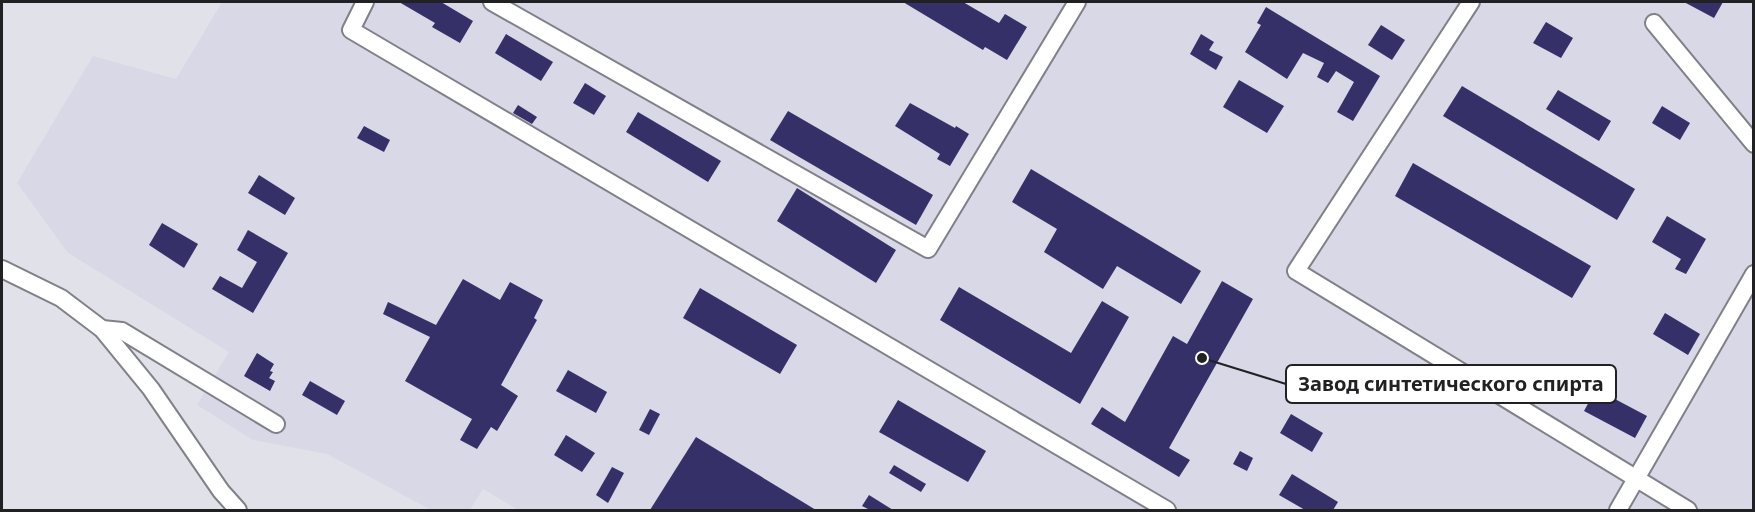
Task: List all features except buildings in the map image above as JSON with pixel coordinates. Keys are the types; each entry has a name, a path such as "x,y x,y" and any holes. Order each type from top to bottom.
{"street":[{"path":"365,2 351,30 1167,510"},
{"path":"492,2 928,249 1077,2"},
{"path":"1471,2 1296,271 1688,510"},
{"path":"1654,23 1754,144"},
{"path":"2,269 61,298 102,329 151,389 221,491 238,510"},
{"path":"1618,510 1754,274"},
{"path":"102,329 122,332 276,424"}],"shaded area":[{"path":"222,2 1753,2 1753,510 518,510 483,489 470,510 431,510 327,454 253,440 197,405 229,352 68,253 17,183 93,56 176,79"}],"place":[{"name":"Завод синтетического спирта","path":"1202,358"}]}
